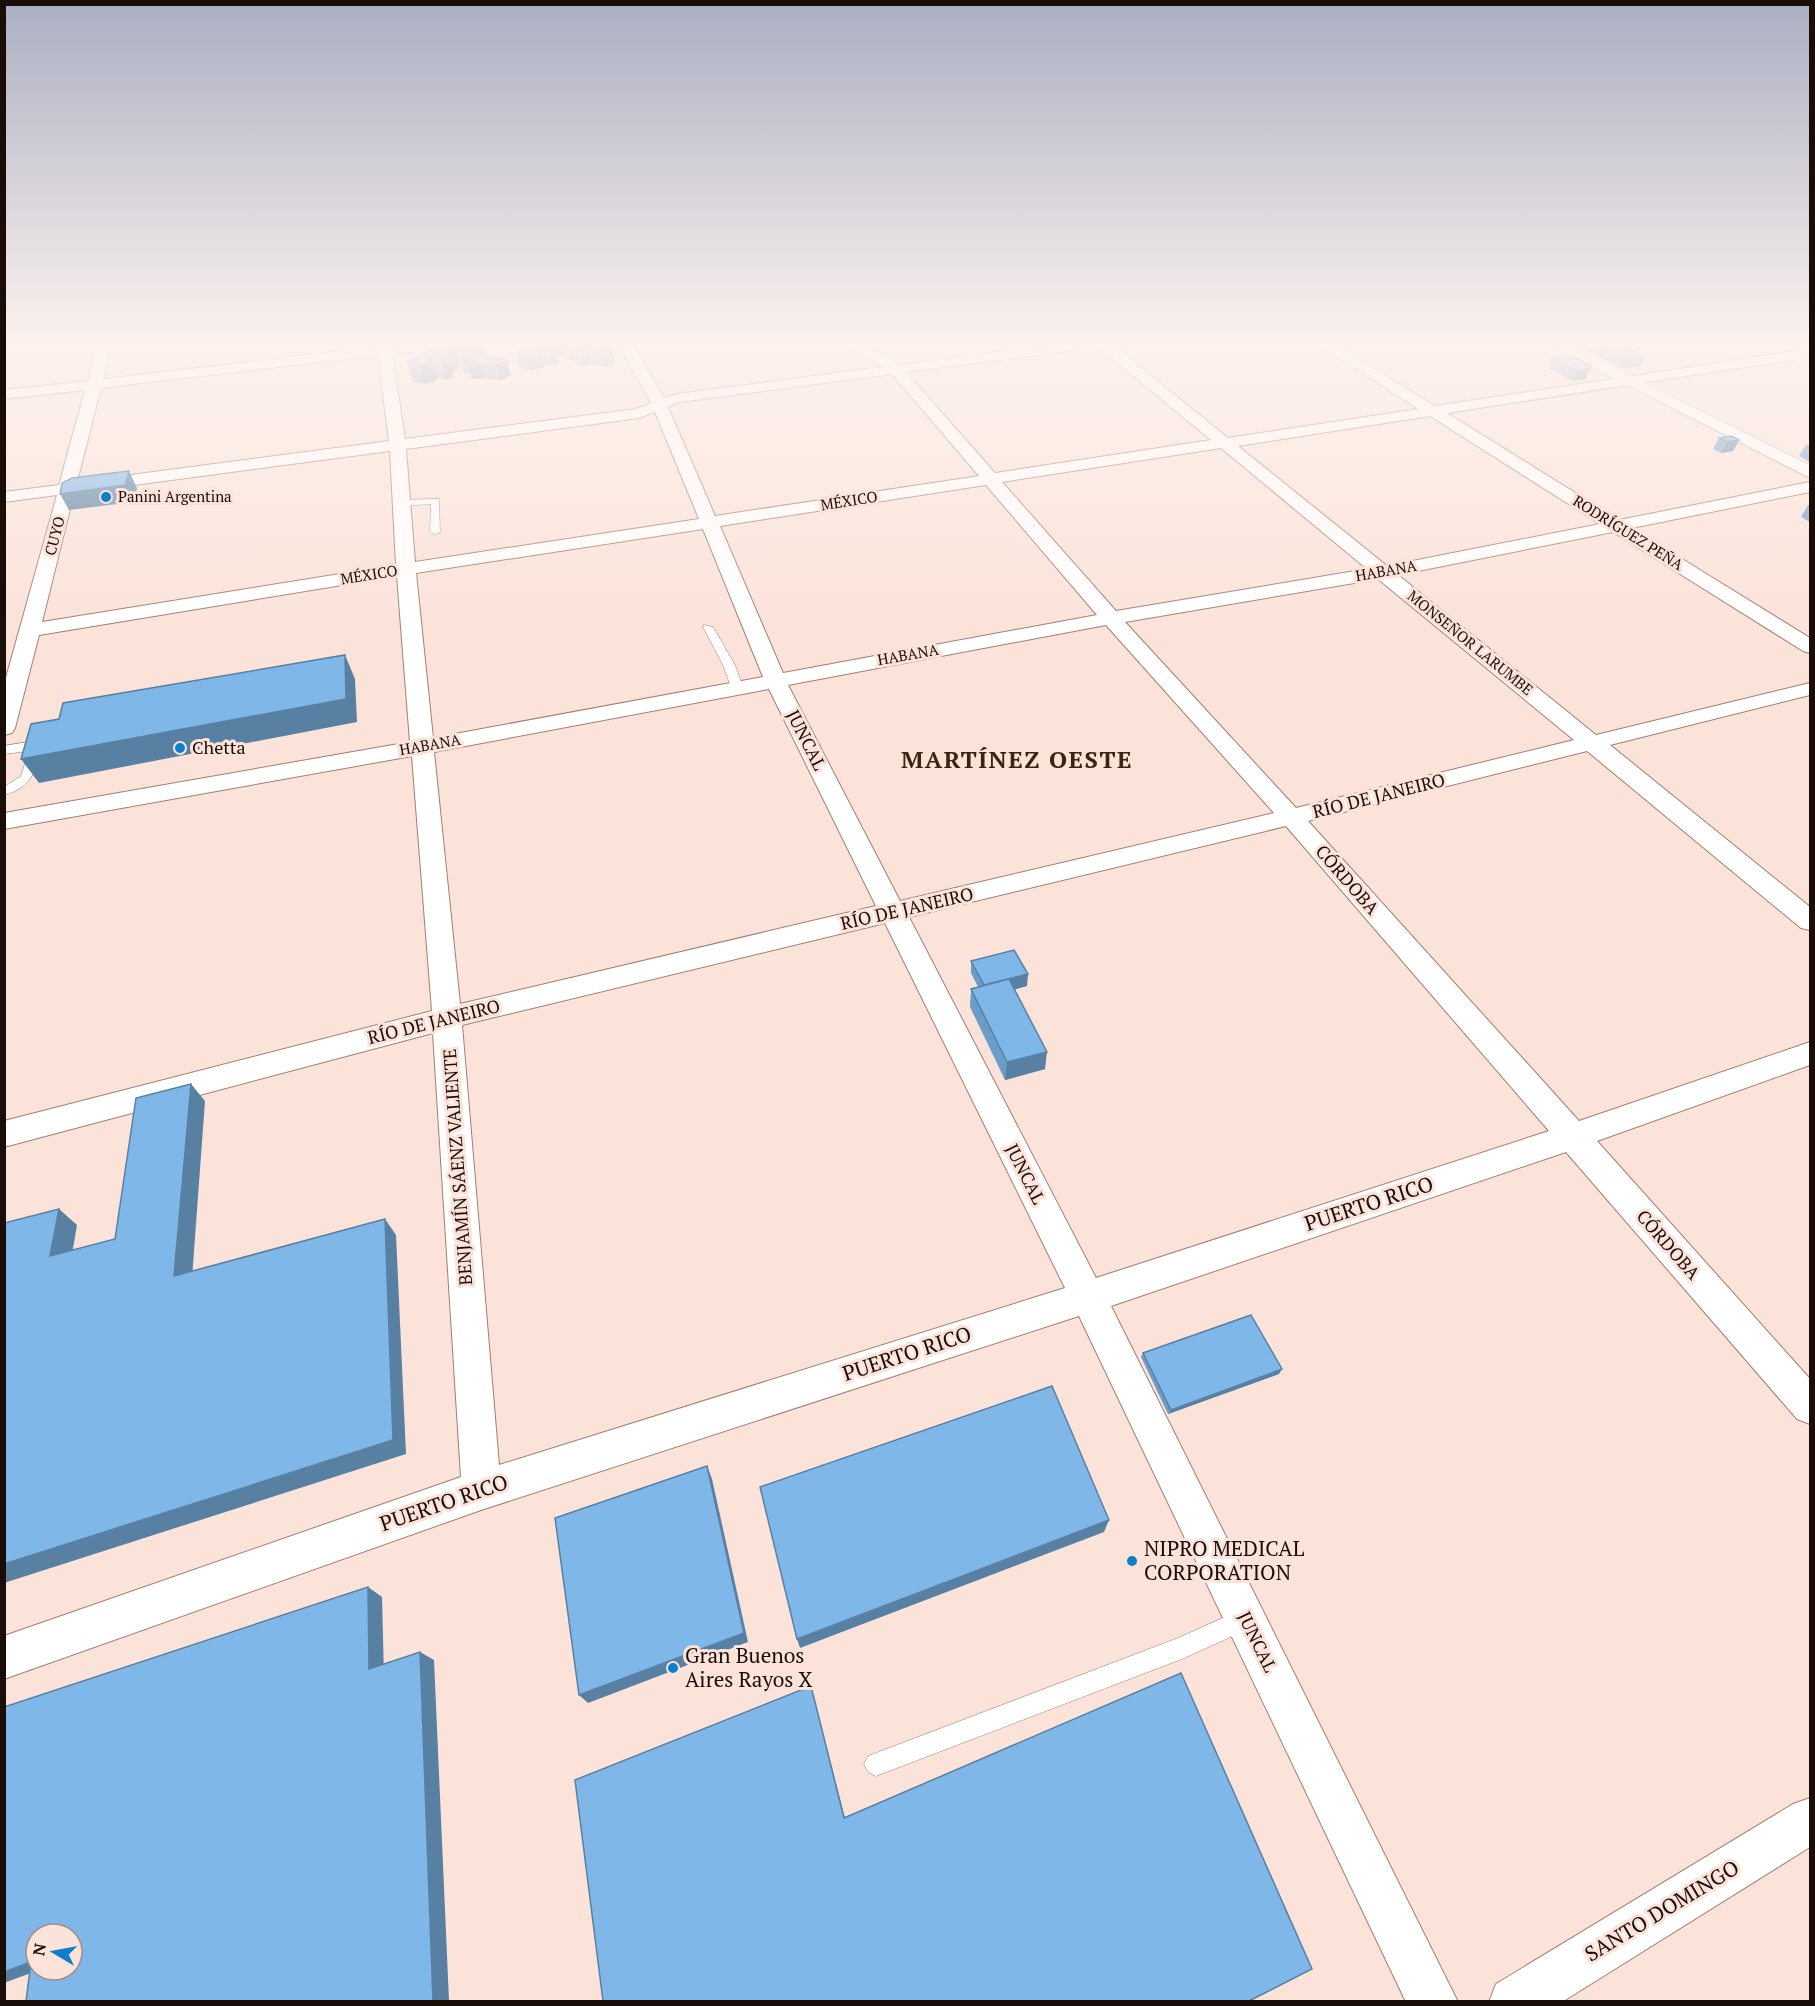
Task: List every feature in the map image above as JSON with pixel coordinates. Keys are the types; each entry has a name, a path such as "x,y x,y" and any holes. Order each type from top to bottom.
{"street":[{"name":"CUYO","path":"4,728 81,437"},
{"name":"BENJAMÍN SÁENZ VALIENTE","path":"397,437 406,569 447,1018 481,1490"},
{"path":"4,496 467,437"},
{"name":"JUNCAL","path":"674,437 712,523 775,680 1088,1297 1433,2001"},
{"name":"CÓRDOBA","path":"955,437 1111,618 1291,818 1810,1406"},
{"name":"MONSEÑOR LARUMBE","path":"1217,437 1810,921"},
{"name":"MÉXICO","path":"31,630 406,569 1260,437"},
{"name":"RODRÍGUEZ PEÑA","path":"1473,437 1810,647"},
{"path":"1739,437 1810,472"},
{"name":"HABANA","path":"4,821 423,747 1111,618 1383,572 1810,487"},
{"name":"RÍO DE JANEIRO","path":"4,1134 447,1018 1291,818 1810,689"},
{"name":"PUERTO RICO","path":"4,1658 481,1490 1088,1297 1572,1137 1810,1053"},
{"name":"SANTO DOMINGO","path":"1514,2001 1810,1821"}],"lane":[{"path":"402,503 436,501 435,532"},
{"path":"708,627 729,665 737,687"},
{"path":"4,750 28,746 35,748 27,780 19,787 4,791"},
{"path":"876,1764 1182,1648 1245,1619"}],"building":[{"path":"1732,437 1739,440 1727,442 1719,438"},
{"path":"129,471 125,485 60,494 62,483 72,478"},
{"path":"345,655 346,699 21,759 31,724 59,719 63,703"},
{"path":"1014,950 1028,974 984,985 971,961"},
{"path":"1009,979 1047,1052 1007,1062 971,989"},
{"path":"191,1084 174,1276 385,1219 393,1440 4,1564 4,1223 59,1209 50,1256 115,1239 136,1098"},
{"path":"1251,1315 1282,1369 1171,1410 1143,1353"},
{"path":"1052,1386 1109,1520 797,1639 760,1487"},
{"path":"707,1466 744,1633 579,1695 555,1518"},
{"path":"368,1587 369,1669 420,1652 433,2001 26,2001 28,1982 84,1982 84,1922 24,1922 24,1965 4,1972 4,1707"},
{"path":"1181,1673 1312,1969 1249,2001 603,2001 575,1780 811,1686 844,1818"}],"place":[{"name":"Panini Argentina","path":"106,497"},
{"name":"Chetta","path":"180,748"},
{"name":"NIPRO MEDICAL CORPORATION","path":"1132,1561"},
{"name":"Gran Buenos Aires Rayos X","path":"673,1668"}],"district":[{"name":"MARTÍNEZ OESTE","path":"1017,760"}]}
